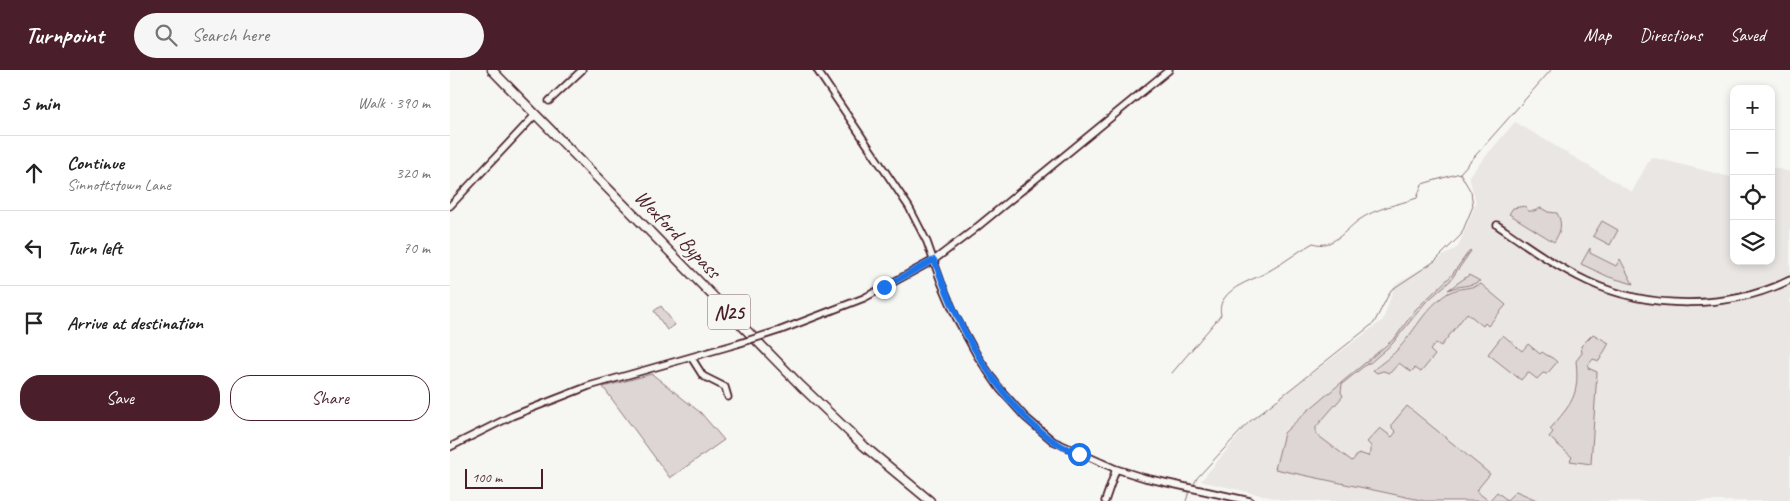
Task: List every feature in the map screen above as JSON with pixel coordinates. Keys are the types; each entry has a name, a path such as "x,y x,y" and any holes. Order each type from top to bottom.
{"highway":[{"name":"Wexford Bypass","path":"492,70 802,386 864,446 930,501"}],"street":[{"path":"548,101 582,70"},
{"path":"816,70 909,207 927,242 956,317 989,373 1000,389 1038,430 1053,441 1116,469 1145,478 1250,501"},
{"path":"450,446 512,416 590,386 737,344 864,298 934,260 1169,70"},
{"path":"450,206 536,114"},
{"path":"1497,225 1540,255 1588,282 1621,294 1689,302 1721,300 1757,293 1790,280"},
{"path":"691,357 703,376 724,387 728,396"},
{"path":"1105,501 1116,469"}],"shaded area":[{"path":"1515,122 1632,192 1651,157 1730,177 1730,265 1775,265 1775,168 1790,172 1790,501 1287,501 1201,481 1256,415 1383,320 1395,285 1458,247 1476,203 1469,176"},
{"path":"1525,206 1528,211 1541,208 1548,212 1557,213 1560,228 1554,242 1509,214 1513,208"},
{"path":"1602,221 1618,230 1610,245 1593,236"},
{"path":"1590,248 1590,253 1616,266 1620,259 1633,284 1609,277 1581,264"},
{"path":"1470,250 1450,281 1425,303 1392,344 1342,384 1341,392 1343,396 1316,427 1316,434 1352,461 1359,453 1368,456 1371,452 1371,446 1367,442 1380,428 1392,437 1396,432 1392,428 1392,424 1407,406 1490,474 1476,491 1489,501 1425,501 1275,469 1284,433 1306,412 1395,338 1415,310 1451,276"},
{"path":"1469,275 1480,281 1448,290"},
{"path":"1481,284 1506,305 1488,326 1485,323 1483,326 1467,313 1441,346 1436,343 1430,350 1435,355 1421,372 1415,368 1411,372 1399,363 1390,373 1383,371 1377,373 1373,370 1397,350 1427,312 1440,299 1452,291"},
{"path":"661,306 675,325 667,330 654,311"},
{"path":"1593,334 1609,343 1599,361 1593,359 1588,368 1597,372 1591,464 1570,461 1572,457 1549,437 1553,432 1550,429 1569,406 1575,391 1577,383 1576,361 1582,353 1581,346"},
{"path":"1503,335 1522,351 1528,344 1540,354 1542,352 1557,362 1547,374 1543,373 1537,379 1528,372 1521,380 1488,354"},
{"path":"652,374 701,413 724,440 670,478 603,387"},
{"path":"1516,491 1539,501 1489,501 1497,492 1507,500"}],"waterway":[{"path":"1194,484 1197,478 1249,422 1374,323 1391,290 1435,261 1461,235 1473,206 1471,192 1460,173 1551,70"},
{"path":"1172,373 1221,315 1220,308 1222,302 1232,290 1275,268 1313,243 1326,244 1338,238 1366,216 1417,198 1422,184 1460,173"},
{"path":"1186,501 1189,492"}],"route":[{"path":"884,287 934,260 956,317 978,357 1000,389 1043,434 1079,454"}]}
